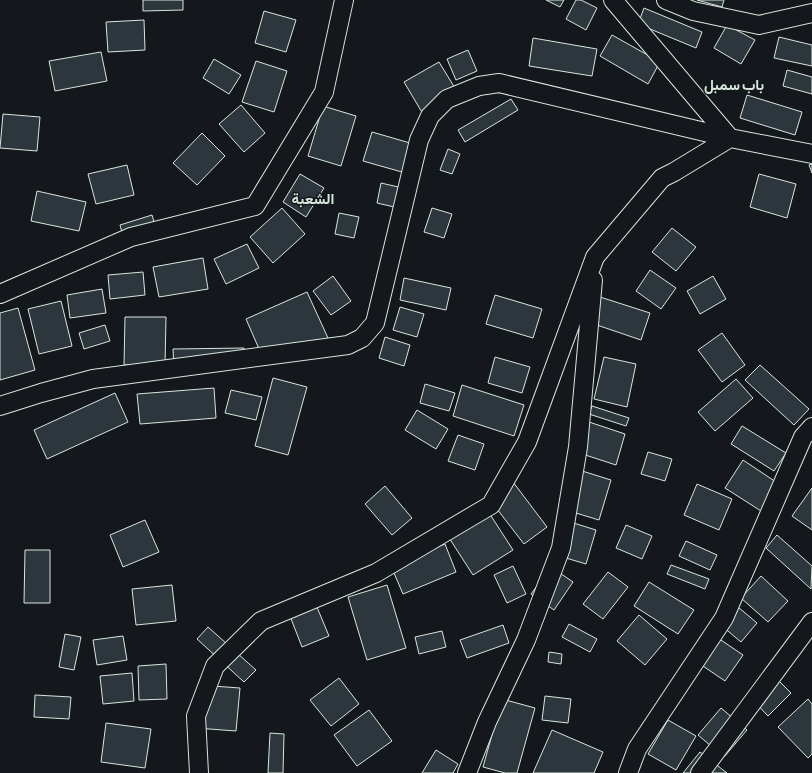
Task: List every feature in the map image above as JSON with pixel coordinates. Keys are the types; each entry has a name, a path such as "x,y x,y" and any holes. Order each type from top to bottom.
{"street":[{"path":"0,294 131,237 255,206 324,92 344,0"},
{"path":"613,0 730,138"},
{"path":"666,0 693,11 759,25 812,13"},
{"path":"0,406 93,379 348,345 362,338 375,323 419,140 430,116 447,99 479,86 499,83 730,138 812,154"},
{"path":"199,773 196,716 215,666 261,621 376,573 491,505 527,442 595,257 662,178 730,138"},
{"path":"467,773 487,722 526,640 561,548 578,447 595,257"},
{"path":"628,773 637,749 724,618 803,437 812,426"},
{"path":"700,773 812,622"}],"building":[{"path":"143,0 183,0 183,10 143,11"},
{"path":"546,0 564,0 560,7"},
{"path":"576,0 581,0 597,8 586,30 566,19"},
{"path":"697,0 724,0 722,7"},
{"path":"644,8 702,32 696,48 638,24"},
{"path":"264,11 296,20 286,52 255,43"},
{"path":"144,20 145,50 108,52 106,22"},
{"path":"727,25 755,40 741,64 714,48"},
{"path":"612,35 660,62 648,84 600,56"},
{"path":"779,37 812,45 812,66 774,58"},
{"path":"533,38 597,49 592,76 529,66"},
{"path":"468,50 477,71 456,80 447,59"},
{"path":"101,52 107,81 55,91 49,61"},
{"path":"214,59 241,75 229,94 203,78"},
{"path":"256,61 287,71 274,112 242,102"},
{"path":"439,62 458,93 423,114 404,82"},
{"path":"787,70 812,77 812,94 783,86"},
{"path":"747,95 802,112 795,135 740,118"},
{"path":"511,99 518,110 465,142 458,130"},
{"path":"241,105 265,133 244,152 219,124"},
{"path":"323,106 356,116 341,166 308,156"},
{"path":"3,114 40,117 37,151 0,148"},
{"path":"372,132 417,145 409,174 363,161"},
{"path":"202,133 225,156 197,185 173,163"},
{"path":"448,149 460,154 452,174 440,170"},
{"path":"812,164 812,173 809,165"},
{"path":"127,165 134,195 96,204 88,174"},
{"path":"300,174 324,188 306,217 283,202"},
{"path":"759,174 796,184 787,218 750,207"},
{"path":"381,183 407,189 403,209 377,203"},
{"path":"37,191 86,202 79,231 31,221"},
{"path":"282,208 305,234 273,263 250,237"},
{"path":"432,208 452,214 444,238 424,232"},
{"path":"339,213 359,217 354,238 335,234"},
{"path":"152,215 158,235 125,244 120,225"},
{"path":"672,228 696,247 676,271 652,252"},
{"path":"247,244 259,268 226,284 214,259"},
{"path":"203,258 208,289 159,297 153,267"},
{"path":"650,270 676,288 661,309 636,291"},
{"path":"143,272 145,295 110,299 108,275"},
{"path":"333,276 351,301 331,315 313,291"},
{"path":"713,276 726,299 700,314 687,291"},
{"path":"404,278 451,288 446,310 400,300"},
{"path":"102,289 106,313 70,318 67,295"},
{"path":"307,292 328,338 266,365 246,319"},
{"path":"495,295 542,309 533,338 486,324"},
{"path":"600,297 650,313 641,340 591,323"},
{"path":"61,301 72,346 39,354 28,309"},
{"path":"400,307 424,314 417,337 393,330"},
{"path":"18,308 35,370 0,380 0,313"},
{"path":"125,317 166,317 165,365 124,365"},
{"path":"105,325 110,341 84,349 79,333"},
{"path":"722,333 745,365 722,382 698,350"},
{"path":"385,337 410,345 404,366 379,358"},
{"path":"244,348 244,368 174,368 173,349"},
{"path":"495,357 530,367 522,393 488,383"},
{"path":"604,357 636,364 627,407 594,399"},
{"path":"760,365 809,409 794,425 745,380"},
{"path":"273,378 307,387 288,455 255,446"},
{"path":"736,379 753,398 715,431 698,412"},
{"path":"425,384 455,393 449,411 420,403"},
{"path":"462,385 524,405 514,436 453,416"},
{"path":"214,388 216,418 140,424 137,394"},
{"path":"231,390 262,397 256,420 225,413"},
{"path":"115,393 128,422 47,459 34,430"},
{"path":"592,406 629,418 626,426 589,414"},
{"path":"417,410 448,429 436,449 405,430"},
{"path":"580,419 625,434 616,465 570,450"},
{"path":"742,426 786,453 774,471 731,444"},
{"path":"458,435 484,444 475,470 448,461"},
{"path":"648,452 672,459 665,481 641,474"},
{"path":"743,460 779,484 761,511 725,488"},
{"path":"579,470 611,480 599,520 566,510"},
{"path":"513,482 547,527 524,544 490,500"},
{"path":"697,484 732,499 719,530 684,515"},
{"path":"385,486 412,518 392,535 365,504"},
{"path":"812,488 812,530 792,516"},
{"path":"484,505 513,550 473,575 444,530"},
{"path":"145,520 159,552 123,567 110,535"},
{"path":"567,521 596,530 586,564 556,555"},
{"path":"626,525 652,536 642,559 616,548"},
{"path":"777,535 812,566 811,589 766,548"},
{"path":"686,541 717,555 710,570 679,556"},
{"path":"445,544 456,572 403,594 391,566"},
{"path":"25,550 50,550 50,603 24,603"},
{"path":"671,565 709,579 705,589 667,574"},
{"path":"513,566 526,594 507,603 494,575"},
{"path":"551,567 573,582 554,610 531,594"},
{"path":"608,572 628,587 603,619 583,604"},
{"path":"761,576 788,601 768,622 741,598"},
{"path":"649,582 694,610 678,634 634,606"},
{"path":"172,585 176,621 136,625 132,589"},
{"path":"387,585 406,648 367,660 348,597"},
{"path":"314,600 329,636 302,647 288,611"},
{"path":"738,607 757,623 741,642 722,626"},
{"path":"639,615 667,639 645,665 617,641"},
{"path":"569,624 597,639 590,652 562,637"},
{"path":"503,625 509,643 467,658 460,640"},
{"path":"208,627 256,670 244,682 197,639"},
{"path":"442,631 446,647 419,654 415,637"},
{"path":"65,634 81,637 74,670 59,667"},
{"path":"123,636 127,660 97,665 93,640"},
{"path":"718,638 743,655 725,681 700,664"},
{"path":"549,652 562,654 561,664 548,662"},
{"path":"166,664 167,699 139,700 138,666"},
{"path":"132,673 134,701 103,704 100,676"},
{"path":"771,673 791,693 768,716 748,695"},
{"path":"339,678 359,704 331,726 310,700"},
{"path":"199,685 240,688 236,731 196,728"},
{"path":"35,695 71,697 69,719 34,717"},
{"path":"545,696 571,699 568,723 542,720"},
{"path":"502,699 535,708 517,773 505,773 483,767"},
{"path":"808,699 812,704 812,754 808,758 778,727"},
{"path":"721,708 747,730 724,757 698,735"},
{"path":"369,710 392,741 357,766 334,735"},
{"path":"668,720 696,736 676,770 648,754"},
{"path":"106,723 151,729 145,768 101,762"},
{"path":"552,730 603,752 594,773 533,773"},
{"path":"270,733 284,734 283,773 268,773"},
{"path":"436,750 458,764 453,773 422,773"},
{"path":"700,752 727,773 683,773"}],"district":[{"name":"باب سمبل","path":"734,84"},
{"name":"الشعبة","path":"313,198"}]}
